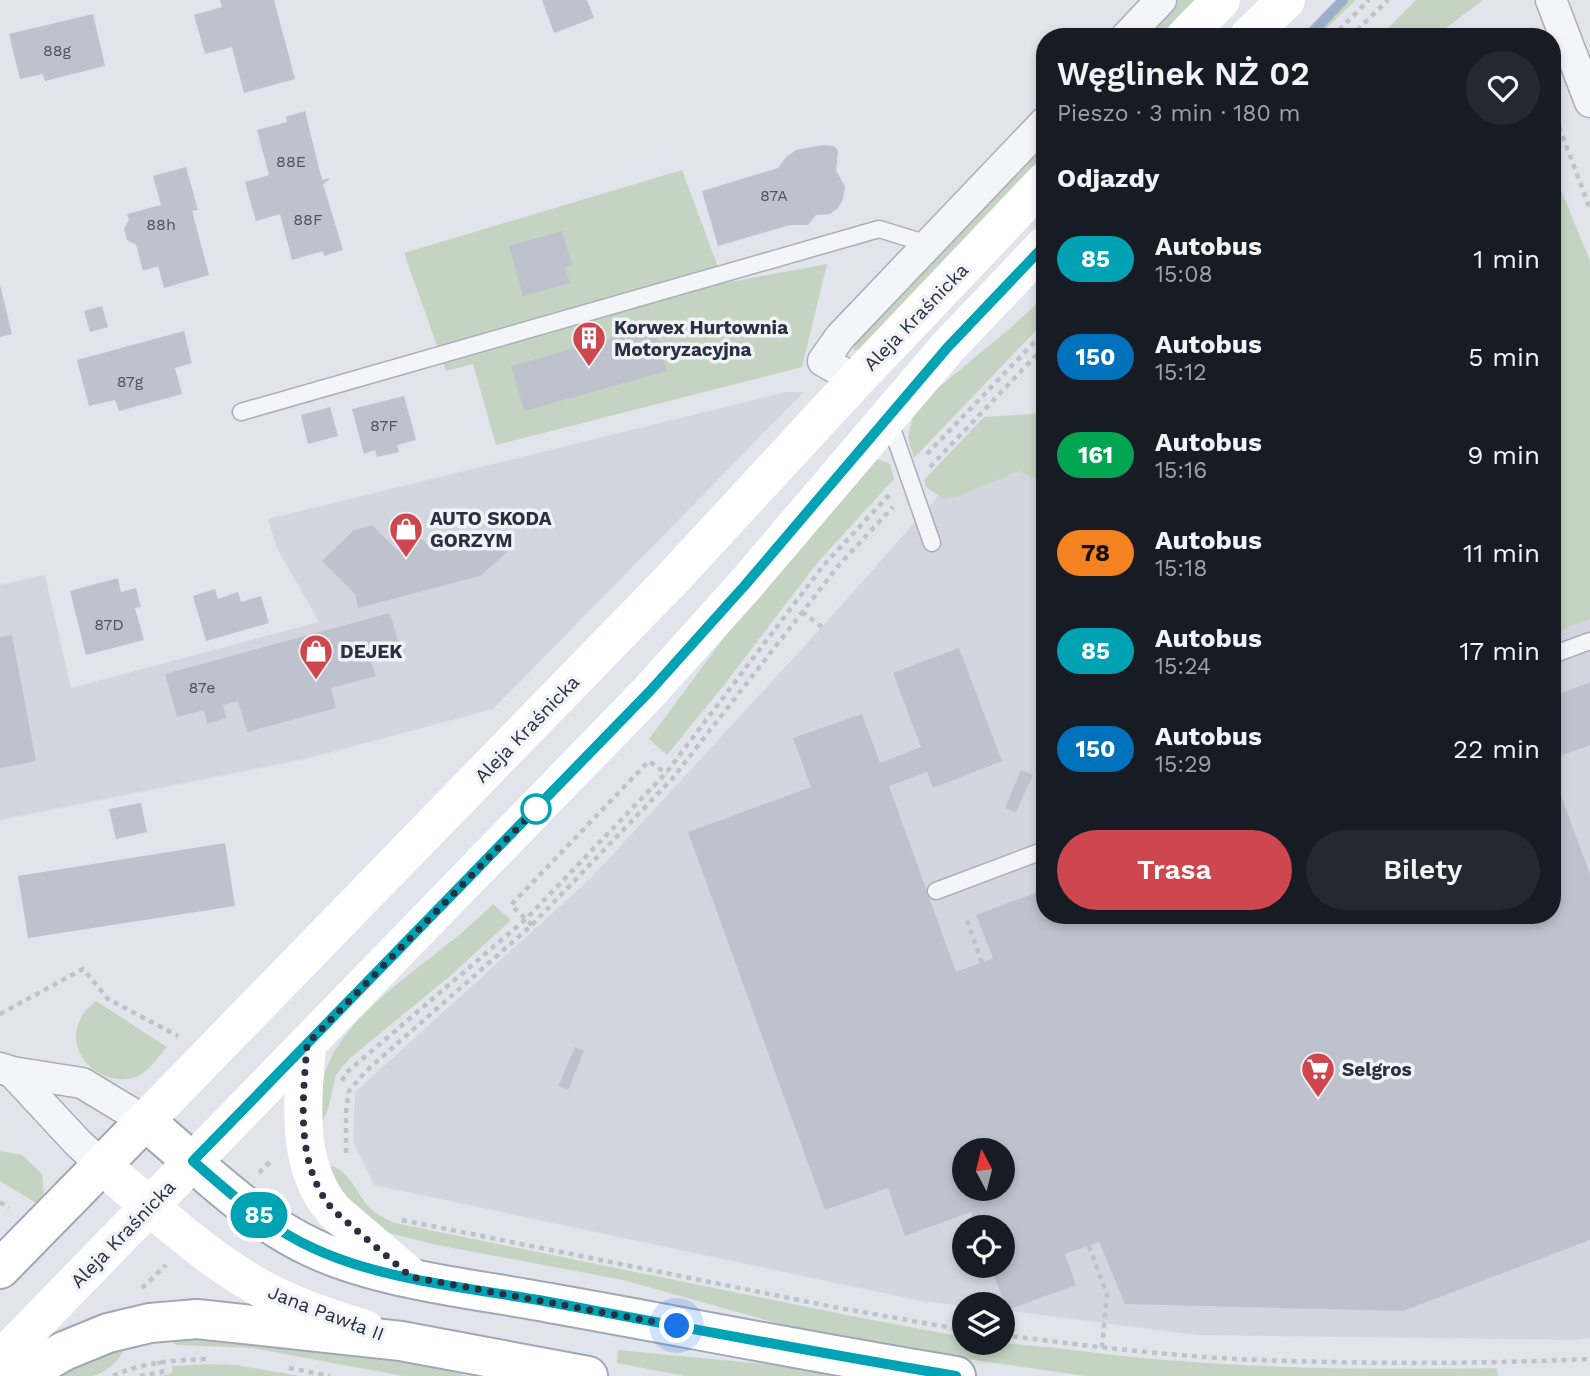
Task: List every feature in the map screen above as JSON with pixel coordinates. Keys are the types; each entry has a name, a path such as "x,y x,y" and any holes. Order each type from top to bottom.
{"main road":[{"path":"1194,28 1221,0"},
{"path":"1257,28 1286,0"},
{"name":"Aleja Kraśnicka","path":"0,1269 674,577 1036,190"},
{"name":"Aleja Kraśnicka","path":"0,1360 650,691 746,584 947,348 1036,254"},
{"path":"307,1044 304,1141 315,1182 334,1211 411,1277"},
{"path":"145,1121 287,1235 339,1259 411,1277 834,1356 956,1376"},
{"name":"Jana Pawła II","path":"102,1165 150,1206 249,1282 319,1314 401,1341 588,1376"},
{"path":"20,1376 64,1351 108,1333 150,1323 197,1319 235,1321 401,1341"}],"street":[{"path":"1135,28 1161,0"},
{"path":"1551,0 1590,102"},
{"name":"Aleja Kraśnicka","path":"856,380 823,361 840,337 1036,131"},
{"path":"6,1070 82,1083 145,1121"},
{"path":"6,1070 102,1165"}],"lane":[{"path":"241,412 878,229 928,244"},
{"path":"888,416 932,543"},
{"path":"1561,652 1590,641"},
{"path":"936,891 1036,853"}],"path":[{"path":"1341,28 1369,0"},
{"path":"1359,28 1388,0"},
{"path":"1561,132 1590,209"},
{"path":"345,1157 349,1091 366,1071 532,925 673,779 839,565 910,480 1036,341"},
{"path":"337,1089 346,1073 526,919 666,773 823,566 1036,355"},
{"path":"802,612 822,627"},
{"path":"532,925 511,905 649,761 673,779"},
{"path":"967,920 982,962"},
{"path":"0,1014 83,969 108,999 178,1036"},
{"path":"258,1175 276,1157"},
{"path":"397,1219 952,1328"},
{"path":"1089,1246 1107,1295 1102,1347"},
{"path":"138,1291 168,1264"},
{"path":"1015,1336 1102,1347 1259,1360 1500,1363 1590,1359"},
{"path":"113,1376 138,1366 173,1360 214,1359"},
{"path":"281,1366 330,1376"}],"shaded area":[{"path":"786,392 804,392 493,709 305,759 0,820 0,585 45,575 71,688 319,622 277,548 268,519"},
{"path":"1036,422 1036,924 1561,924 1561,630 1590,619 1590,1338 1573,1340 1198,1335 1015,1312 1015,1292 952,1292 952,1305 921,1301 374,1185 353,1142 355,1092 590,879 822,627 1002,424"}],"green space":[{"path":"1177,0 1195,0 1168,28 1150,28"},
{"path":"1336,0 1356,0 1326,28 1308,28"},
{"path":"1416,0 1483,0 1446,28 1388,28"},
{"path":"1036,148 1036,164 860,350 854,350 852,345"},
{"path":"682,170 724,283 827,264 802,367 496,445 473,364 446,371 404,253"},
{"path":"1561,190 1590,261 1590,619 1561,630"},
{"path":"1036,304 1036,330 914,458 908,438 913,415 938,388"},
{"path":"1036,414 1036,479 1019,471 958,496 943,499 926,487 924,480 984,417"},
{"path":"878,459 890,464 894,479 818,562 667,755 649,739 726,635"},
{"path":"493,904 511,920 450,976 349,1059 336,1075 328,1110 321,1123 323,1080 330,1059 342,1040 375,1003 461,934"},
{"path":"96,1001 167,1047 140,1075 124,1079 111,1078 90,1066 82,1057 76,1035 79,1022"},
{"path":"0,1151 22,1155 42,1174 44,1195 38,1204 0,1181"},
{"path":"332,1166 339,1169 373,1210 395,1223 952,1335 952,1355 1015,1355 1015,1344 1207,1363 1372,1369 1497,1368 1498,1376 1085,1376 919,1352 801,1330 623,1280 437,1245 381,1231 366,1222 322,1168"},
{"path":"190,1330 365,1352 468,1376 403,1376 252,1348 177,1345 166,1338"},
{"path":"125,1345 117,1360 93,1376 46,1376"},
{"path":"618,1350 795,1367 843,1376 685,1376 617,1363"},
{"path":"236,1365 300,1376 160,1376 172,1373 172,1366"}],"building":[{"path":"220,0 274,0 295,79 244,93 232,47 205,54 194,15 222,7"},
{"path":"542,0 587,0 594,18 554,33"},
{"path":"93,14 105,66 45,81 43,74 20,79 9,34"},
{"path":"305,111 322,180 329,178 323,184 343,250 324,256 323,251 292,260 280,214 256,221 245,182 269,175 257,130 287,122 286,117"},
{"path":"823,145 834,146 838,151 836,170 845,187 838,208 830,214 816,215 808,225 790,225 718,246 702,191 778,168 786,157 796,150"},
{"path":"186,167 198,210 192,211 209,275 164,288 158,266 143,271 136,245 127,240 124,229 129,220 127,214 161,205 153,176"},
{"path":"562,231 572,265 565,267 570,283 523,296 509,246"},
{"path":"0,285 12,334 0,337"},
{"path":"102,306 108,327 90,332 84,311"},
{"name":"Korwex Hurtownia Motoryzacyjna","path":"654,326 667,371 524,411 511,366"},
{"path":"184,331 192,363 175,368 182,394 119,411 115,400 89,406 77,360"},
{"path":"404,396 416,440 397,445 399,452 377,457 375,450 364,454 352,409"},
{"path":"330,407 338,436 308,444 301,415"},
{"path":"372,525 397,550 415,532 432,549 450,531 468,548 486,530 507,552 480,576 358,608 355,594 322,561 354,530"},
{"path":"118,578 121,592 136,588 141,607 135,608 144,640 86,655 70,591"},
{"path":"215,589 218,599 238,592 241,602 261,596 269,623 206,641 193,596"},
{"path":"390,613 401,652 371,661 376,676 331,688 336,708 247,732 238,701 223,705 226,718 207,724 204,710 177,717 165,674"},
{"path":"12,635 36,761 0,768 0,637"},
{"name":"Selgros","path":"959,648 1002,761 933,788 927,772 889,786 956,972 993,958 976,915 1036,892 1036,924 1561,924 1561,796 1590,874 1590,1240 1403,1311 1125,1304 1099,1242 1065,1254 1076,1285 1015,1307 1015,1292 1000,1292 995,1278 1015,1278 1015,1215 972,1215 971,1212 952,1215 952,1219 905,1236 888,1188 825,1210 688,832 811,787 793,738 862,714 880,763 921,747 893,673"},
{"path":"1590,682 1590,745 1561,756 1561,693"},
{"path":"1021,770 1033,775 1016,812 1005,808"},
{"path":"141,803 147,832 116,839 109,809"},
{"path":"225,843 235,906 28,938 18,876"},
{"path":"575,1047 584,1051 568,1090 558,1086"}],"waterway":[{"path":"1317,28 1343,0"}],"bus line":[{"name":"85","path":"956,1376 834,1356 377,1270 339,1259 287,1235 193,1161 650,691 746,584 847,462 947,348 1036,254"}],"place":[{"name":"Korwex Hurtownia Motoryzacyjna","path":"589,368"},
{"name":"AUTO SKODA GORZYM","path":"406,559"},
{"name":"DEJEK","path":"316,681"},
{"name":"Selgros","path":"1318,1099"}],"route":[{"path":"536,809 539,806 307,1044 303,1115 304,1141 309,1162 323,1198 334,1211 411,1277 677,1326"}]}
